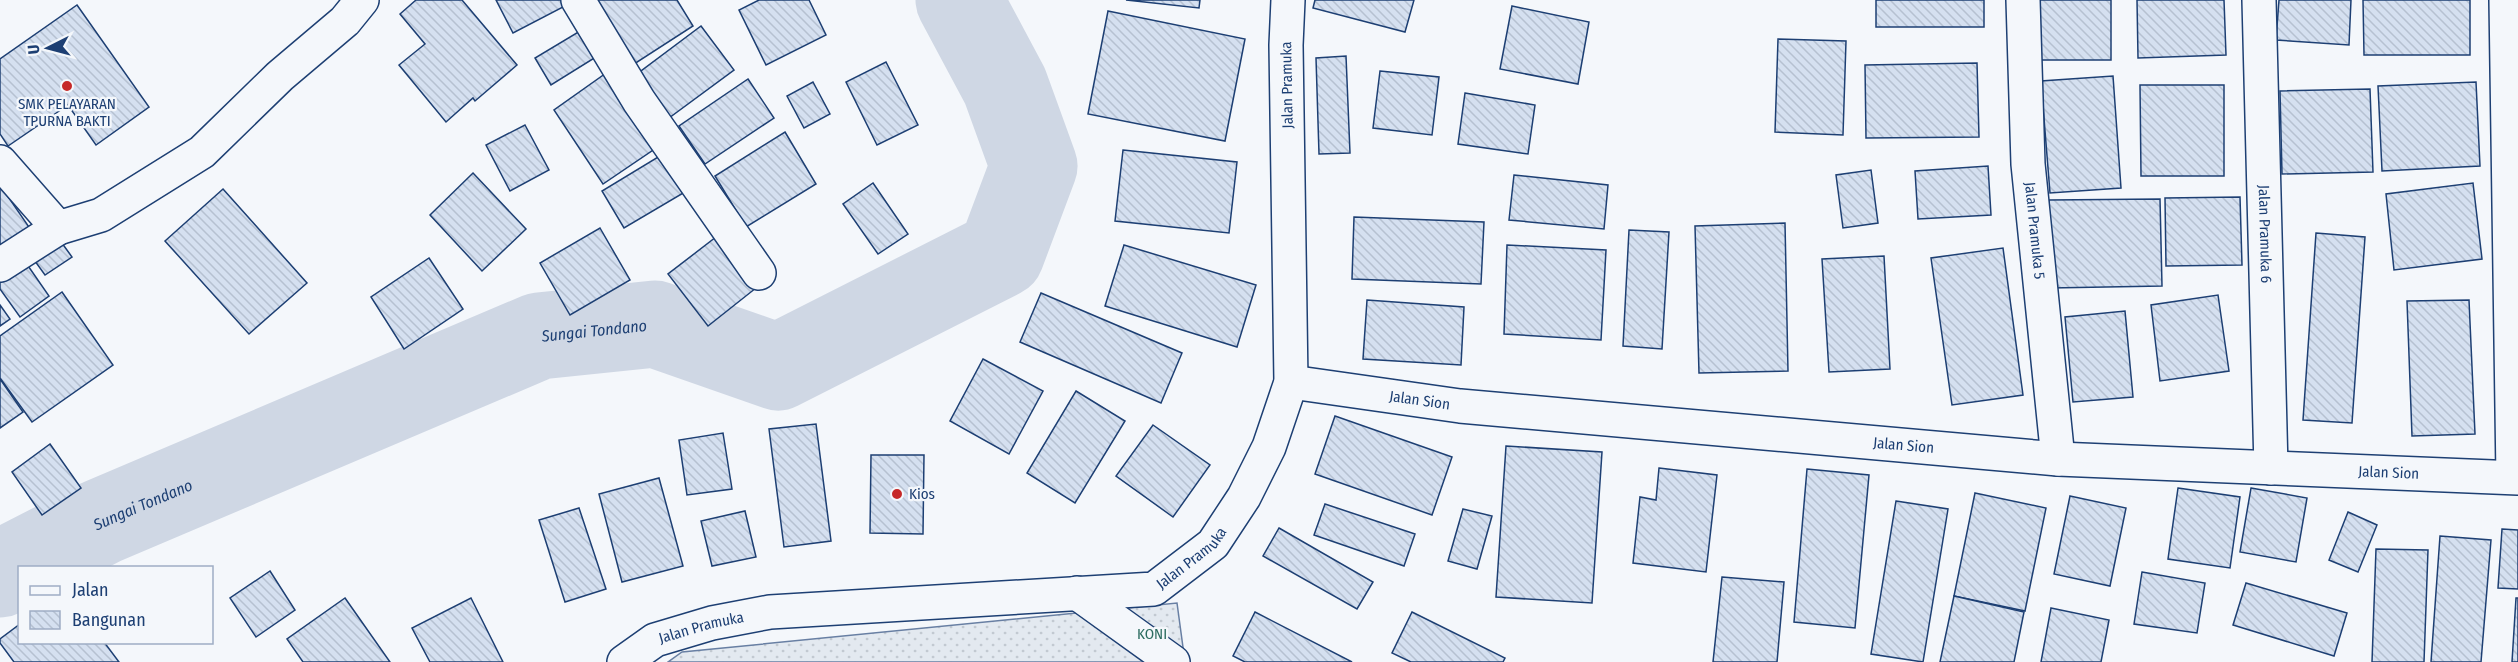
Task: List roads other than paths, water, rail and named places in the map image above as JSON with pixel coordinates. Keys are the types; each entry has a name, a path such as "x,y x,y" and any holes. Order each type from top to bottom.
{"street":[{"path":"0,265 58,228 100,215 202,152 280,76 345,21 362,0"},
{"path":"578,0 639,101 759,273"},
{"name":"Jalan Pramuka","path":"624,662 655,640 712,623 770,612 1154,589 1213,544 1244,497 1264,457 1291,382 1286,45 1288,0"},
{"name":"Jalan Pramuka 5","path":"2023,0 2028,164 2058,459"},
{"name":"Jalan Pramuka 6","path":"2259,0 2271,468"},
{"path":"2506,0 2516,478"},
{"path":"0,162 58,228"},
{"name":"Jalan Sion","path":"1291,382 1460,406 2058,459 2516,478"},
{"path":"1077,593 1173,662"}],"waterway":[{"name":"Sungai Tondano","path":"0,574 101,522 539,336 655,324 778,367 1001,254 1034,166 1005,86 959,0"}],"place":[{"name":"SMK PELAYARAN TPURNA BAKTI","path":"67,86"},
{"name":"Kios","path":"897,494"}],"park label":[{"name":"KONI","path":"1152,634"}]}
